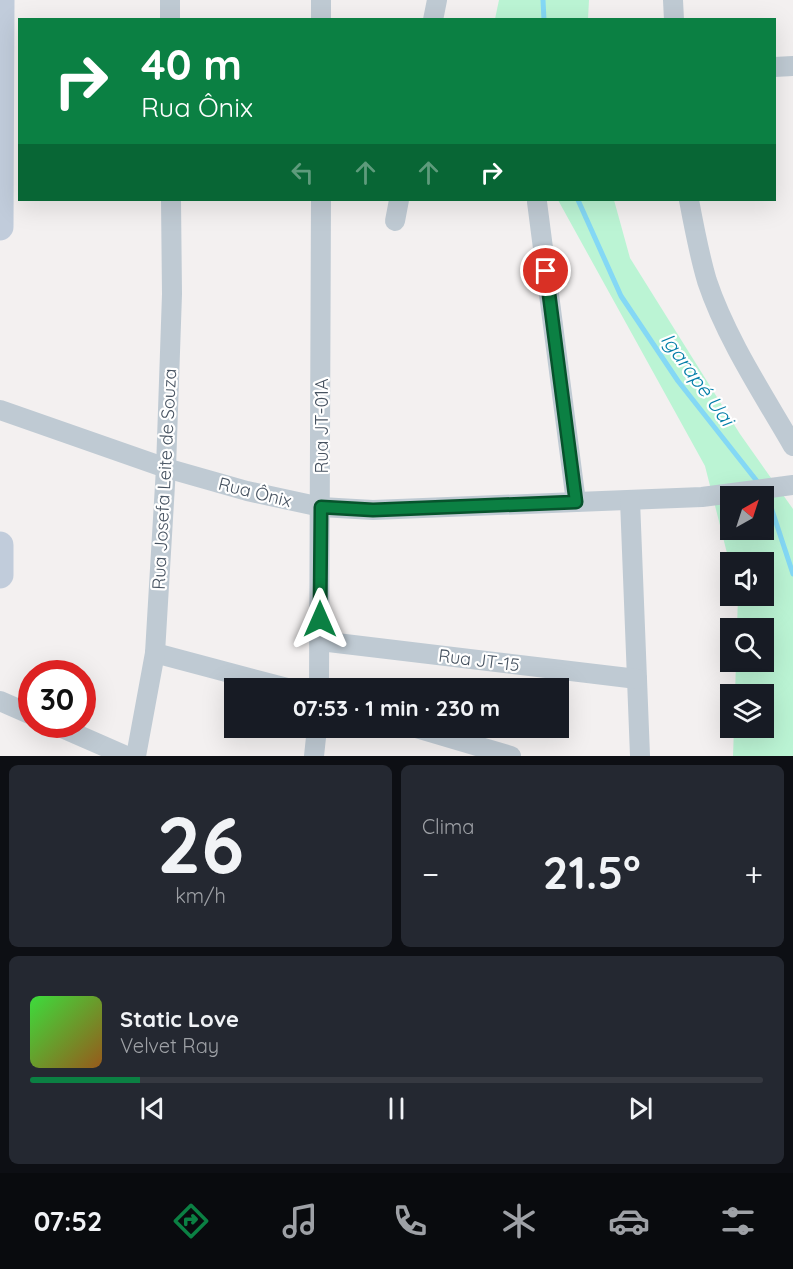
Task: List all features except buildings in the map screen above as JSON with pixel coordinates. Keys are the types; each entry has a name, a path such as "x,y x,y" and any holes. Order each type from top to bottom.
{"street":[{"path":"0,227 1,0"},
{"path":"170,0 170,18"},
{"path":"321,0 321,18"},
{"path":"434,18 437,0"},
{"path":"673,0 674,18"},
{"path":"776,67 793,66"},
{"name":"Rua Josefa Leite de Souza","path":"136,756 155,653 166,468 172,294 171,201"},
{"name":"Rua JT-01A","path":"319,678 321,201"},
{"path":"394,221 399,201"},
{"path":"689,201 694,231 708,283 734,343 793,446"},
{"path":"537,202 576,502"},
{"name":"Rua Ônix","path":"0,410 166,468 321,507 373,510 702,497 785,487"},
{"path":"630,500 640,756"},
{"path":"0,545 0,575"},
{"name":"Rua JT-15","path":"320,641 638,679"},
{"path":"155,653 249,678"},
{"path":"0,701 18,709"},
{"path":"85,738 126,756"},
{"path":"314,756 316,738"},
{"path":"450,738 511,756"}],"green space":[{"path":"499,0 589,0 588,18 495,18"},
{"path":"559,201 614,201 630,258 740,434 793,509 793,756 733,756 734,738 774,738 774,684 735,684 736,672 774,672 774,618 737,618 738,606 774,606 774,552 727,552 724,540 774,540 774,486 720,486 720,525 705,466"}],"waterway":[{"name":"Igarapé Uai","path":"543,0 544,18"},
{"name":"Igarapé Uai","path":"578,201 621,296 678,381 760,485"},
{"name":"Igarapé Uai","path":"774,516 793,574"}],"route":[{"path":"320,619 321,507 373,510 576,502 546,271"}]}
